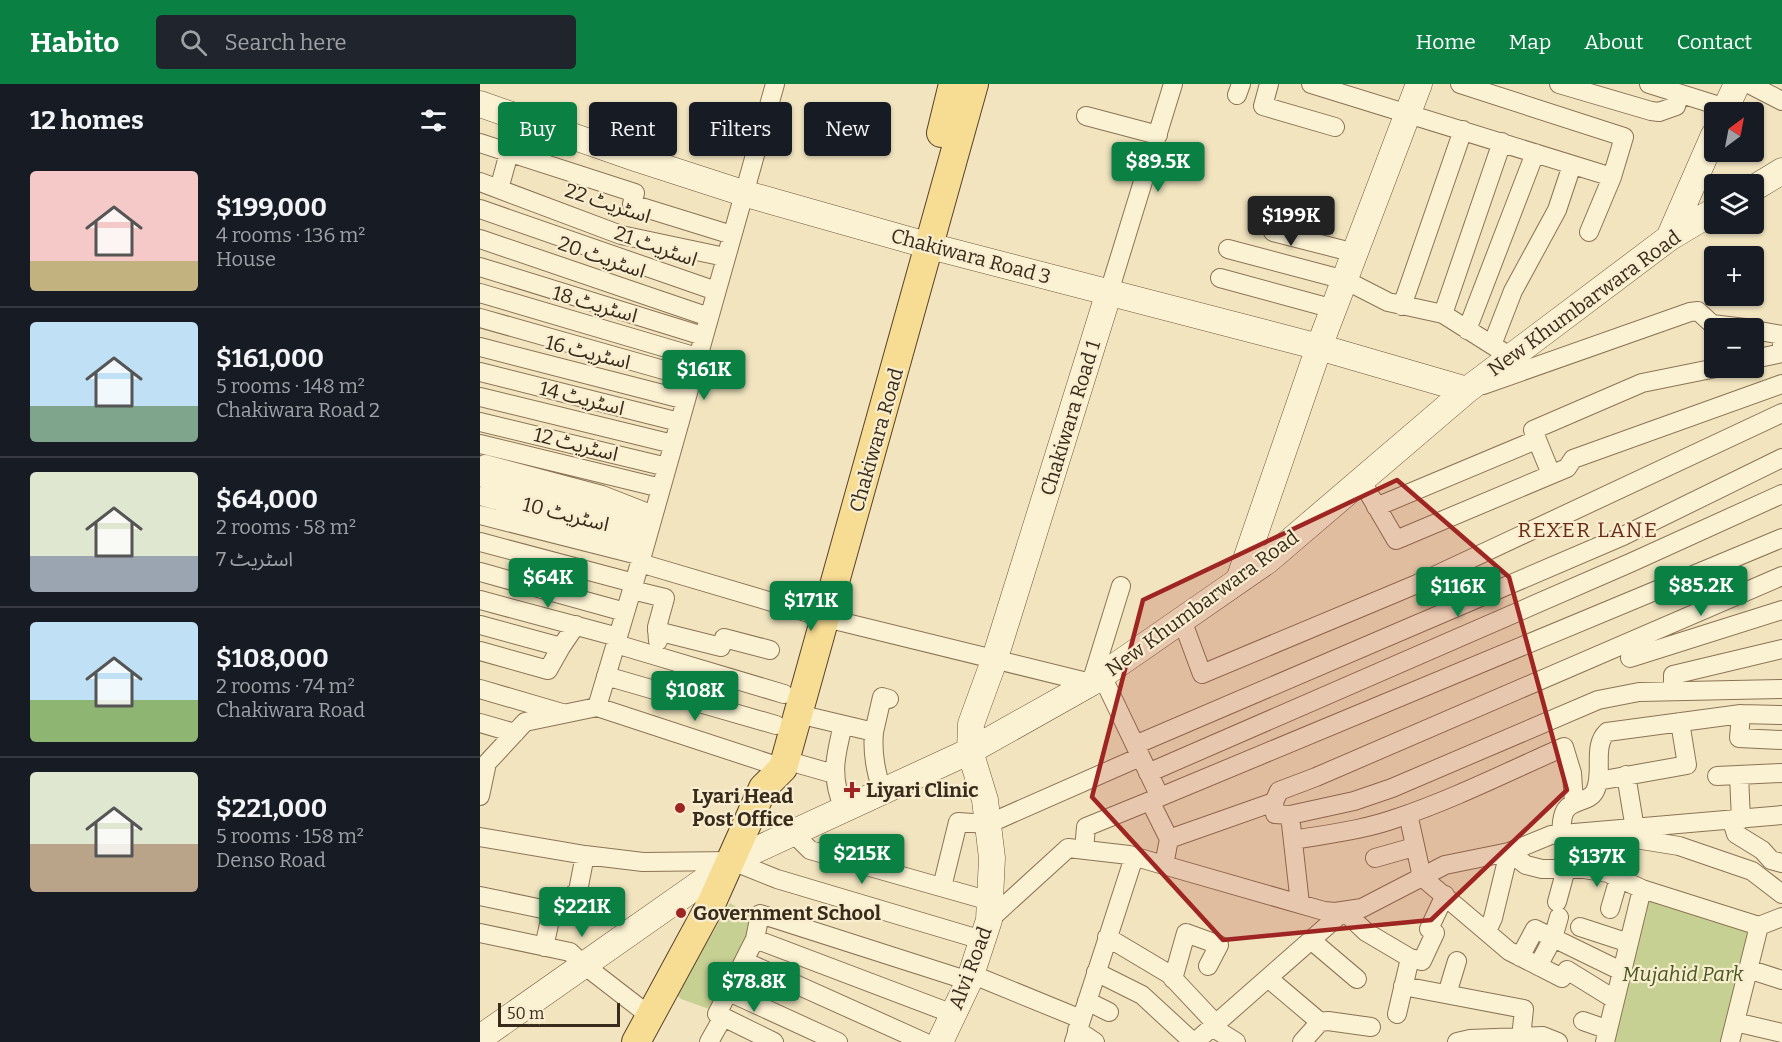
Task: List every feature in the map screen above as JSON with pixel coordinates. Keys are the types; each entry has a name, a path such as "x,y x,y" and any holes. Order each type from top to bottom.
{"main road":[{"name":"Chakiwara Road","path":"922,244 953,84"},
{"name":"Chakiwara Road","path":"636,1042 669,984 732,861 774,770 786,711 818,615 922,244 974,84"}],"street":[{"path":"597,707 775,84"},
{"name":"Chakiwara Road 1","path":"970,751 971,724 995,658 1173,84"},
{"path":"1269,84 1263,106 1335,127"},
{"path":"1239,580 1319,347 1419,84"},
{"path":"1460,84 1624,137 1612,177 1589,232"},
{"path":"1559,84 1659,112 1676,106 1680,94"},
{"path":"1646,110 1652,84 1704,103"},
{"path":"1729,102 1737,84"},
{"path":"1749,84 1782,101"},
{"path":"1320,85 1612,177"},
{"name":"Chakiwara Road 3","path":"480,104 743,193 922,244 1319,347 1467,390"},
{"path":"1086,116 1158,135"},
{"path":"1402,306 1463,130"},
{"path":"1443,314 1502,142"},
{"path":"480,143 498,149"},
{"path":"1467,330 1535,153"},
{"path":"482,211 507,156"},
{"path":"517,156 732,235"},
{"path":"621,235 634,158"},
{"path":"1669,238 1704,158"},
{"path":"1228,249 1344,280 1388,302 1443,314 1501,351 1513,291 1557,210 1572,165"},
{"path":"1764,182 1782,171"},
{"name":"اسٹریٹ 22","path":"492,186 621,235 725,257"},
{"name":"اسٹریٹ 21","path":"482,211 716,291"},
{"name":"New Khumbarwara Road","path":"480,1038 732,861 970,751 1097,680 1267,561 1467,390 1501,351 1704,217"},
{"path":"1273,232 1355,253"},
{"name":"اسٹریٹ 20","path":"480,239 709,317"},
{"path":"480,267 703,336"},
{"path":"1220,278 1334,309"},
{"name":"اسٹریٹ 18","path":"480,293 697,357"},
{"path":"1467,390 1690,312 1698,311 1706,318"},
{"path":"480,318 692,378"},
{"path":"1764,332 1782,335 1782,353 1764,357"},
{"name":"اسٹریٹ 16","path":"480,347 686,400"},
{"path":"1551,474 1533,430 1642,384 1704,371"},
{"path":"480,372 680,422"},
{"path":"1361,480 1396,540 1567,468 1574,459 1596,450 1782,384"},
{"name":"اسٹریٹ 14","path":"480,397 673,444"},
{"path":"1182,620 1202,674 1417,584 1782,413"},
{"path":"480,422 667,467"},
{"path":"1376,507 1536,440"},
{"name":"اسٹریٹ 12","path":"480,444 661,488"},
{"path":"942,887 958,822 988,824 1141,758 1623,536 1782,458"},
{"path":"483,479 602,495 646,540"},
{"path":"483,479 646,540 818,615 1097,680"},
{"path":"1141,758 1597,578 1782,494"},
{"name":"اسٹریٹ 10","path":"480,515 646,540"},
{"path":"1084,850 1086,827 1782,538"},
{"path":"480,542 665,598 657,631 658,656"},
{"path":"480,572 626,612"},
{"path":"1782,576 1280,791 1274,802 1275,814 1290,815 1354,801 1392,788 1598,700 1639,692 1782,689"},
{"path":"1121,586 1097,680 1141,758 1170,839 1164,865"},
{"path":"480,600 576,625 658,656 786,711"},
{"path":"1630,658 1782,610"},
{"path":"480,625 561,647"},
{"path":"480,651 548,669 576,625"},
{"path":"657,631 721,647 724,638 770,650"},
{"path":"1673,691 1673,675 1782,649"},
{"path":"606,676 786,711 874,732"},
{"path":"480,689 565,714"},
{"path":"882,792 874,766 874,732 882,698 889,699"},
{"path":"481,787 487,754 515,733 525,722 597,707 774,770 834,774"},
{"path":"1740,714 1739,738 1782,740"},
{"path":"1561,834 1563,813 1574,802 1592,795 1598,781 1601,741 1607,732 1740,714 1782,715"},
{"path":"1598,781 1687,765 1680,722"},
{"path":"480,723 515,733"},
{"path":"843,724 834,759 834,784 844,809"},
{"path":"1293,840 1354,830 1407,814 1564,747 1572,772 1574,802"},
{"name":"Alvi Road","path":"940,1042 970,977 987,920 992,858 985,800 970,751"},
{"path":"1717,776 1782,773"},
{"path":"1626,775 1635,829"},
{"path":"1739,775 1736,834 1762,850 1771,860 1782,863"},
{"path":"1170,839 1274,802"},
{"path":"1407,814 1422,877 1509,951 1562,978 1567,970 1614,999"},
{"path":"1290,815 1300,904"},
{"path":"987,920 1068,848 1134,857 1324,911 1344,911 1362,908 1445,866 1509,852 1551,835 1782,815"},
{"path":"793,832 810,850 942,887 987,920"},
{"path":"1589,832 1679,846 1752,871 1782,894"},
{"path":"480,837 585,855 643,862 732,861 777,879 987,920"},
{"path":"1375,858 1414,847"},
{"path":"1509,852 1526,865 1542,869 1608,873 1642,889 1759,926 1782,917"},
{"path":"1487,931 1493,918 1509,852"},
{"path":"544,947 552,911 578,891 585,855"},
{"path":"1077,1030 1134,857"},
{"path":"1538,966 1552,938 1566,869"},
{"path":"1610,909 1619,878"},
{"path":"1583,1021 1606,1036 1642,889"},
{"path":"1344,911 1366,932 1410,958 1422,961 1435,933 1429,929 1445,895"},
{"path":"480,896 552,911"},
{"path":"1096,972 1142,995 1194,1042 1344,911"},
{"path":"774,1042 717,1014 755,939 760,914 970,977 1077,1030 1095,1042"},
{"path":"1730,1042 1759,926"},
{"path":"1580,927 1629,943"},
{"path":"1520,957 1535,929 1622,971"},
{"path":"480,933 570,952 650,1016"},
{"path":"1173,979 1186,933 1218,945 1208,966"},
{"path":"1107,937 1169,974 1214,1026 1236,1042"},
{"path":"755,939 953,1014"},
{"path":"1311,940 1357,979"},
{"path":"1397,1014 1410,958"},
{"path":"744,961 924,1042"},
{"path":"1447,994 1456,962"},
{"path":"1748,969 1782,980"},
{"path":"1268,978 1320,1022"},
{"path":"1403,986 1524,1010 1521,1038"},
{"path":"729,992 838,1042"},
{"path":"1087,1001 1109,1012"},
{"path":"709,1042 723,1017"},
{"path":"1302,1042 1320,1022 1371,1027"},
{"path":"1735,1022 1782,1033"},
{"path":"1457,1042 1543,1036 1558,1042"}],"highlighted area":[{"path":"1397,480 1509,577 1567,790 1431,920 1223,940 1092,797 1143,600"}],"green space":[{"name":"Mujahid Park","path":"1642,889 1759,926 1731,1042 1604,1042"},
{"path":"730,903 757,920 712,1010 681,999 677,995"}],"place":[{"name":"Liyari Clinic","path":"852,790"},
{"name":"Lyari Head Post Office","path":"680,808"},
{"name":"Government School","path":"681,913"}],"district":[{"name":"REXER LANE","path":"1588,530"}]}
